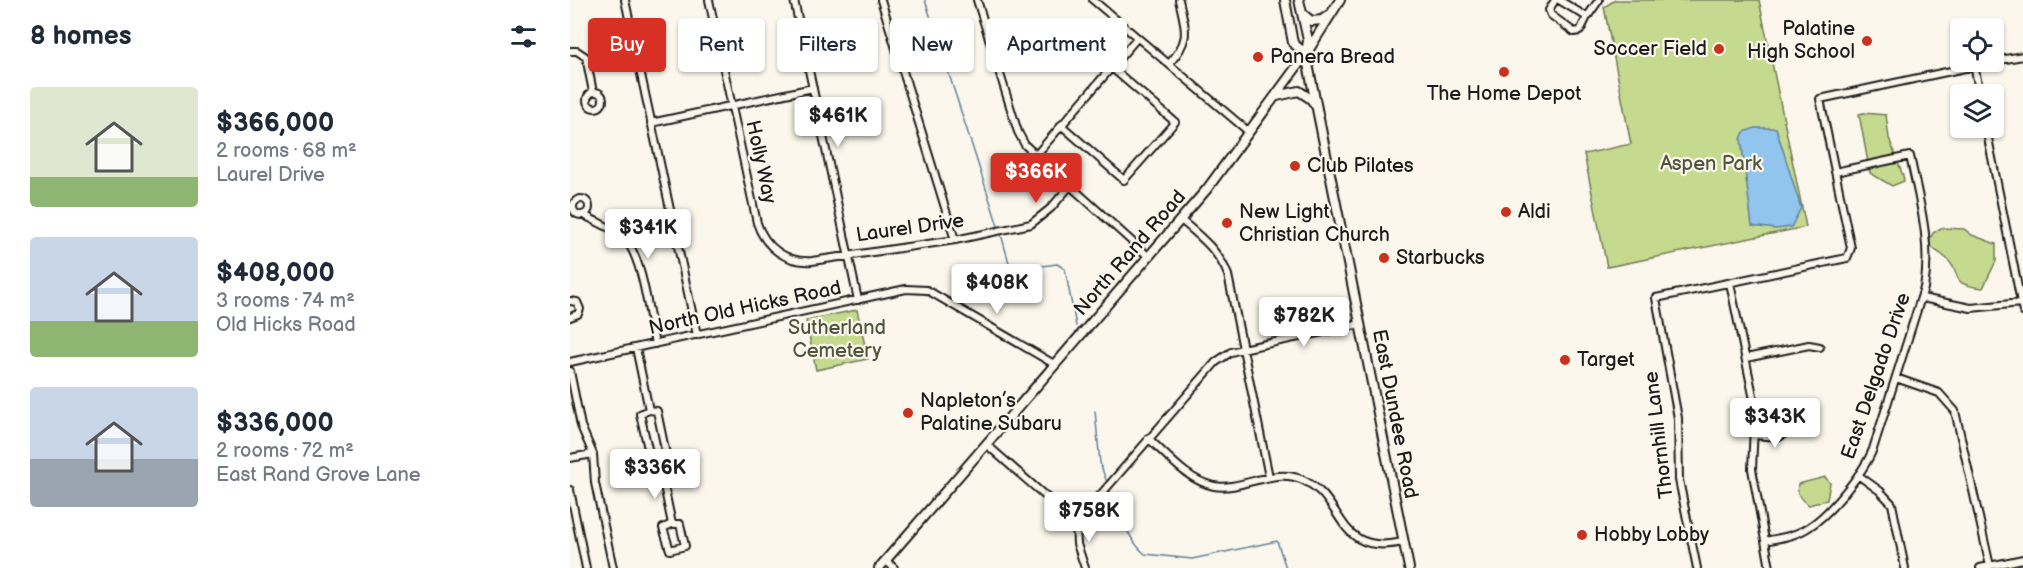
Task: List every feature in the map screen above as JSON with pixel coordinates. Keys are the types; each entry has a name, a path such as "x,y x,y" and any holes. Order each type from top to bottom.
{"main road":[{"name":"East Dundee Road","path":"1285,0 1293,43 1306,54"},
{"name":"East Dundee Road","path":"1299,0 1308,40 1306,54 1408,568"},
{"name":"North Rand Road","path":"879,568 1181,220 1306,54 1340,0"},
{"path":"1302,12 1308,20 1316,21 1332,12"},
{"path":"1275,96 1299,91 1311,99 1318,112"}],"street":[{"path":"625,0 697,335"},
{"name":"Holly Way","path":"709,0 757,223 767,243 780,254 801,261 848,254"},
{"path":"794,0 858,300"},
{"path":"881,0 955,240"},
{"path":"978,0 986,26"},
{"path":"1093,0 1249,132"},
{"path":"1169,64 1183,50 1186,41 1179,0"},
{"path":"1587,17 1557,0 1549,10 1551,15 1574,32 1580,30 1599,0"},
{"path":"1127,50 1137,38"},
{"path":"570,51 577,51 585,57 593,92"},
{"path":"2004,59 2023,56"},
{"path":"1770,568 1752,469 1755,405 1730,283 1849,256 1851,248 1820,99 1950,70"},
{"path":"1000,72 1018,132 1025,146 1149,257"},
{"path":"1036,155 1108,72"},
{"path":"1061,125 1124,180 1175,122 1117,72"},
{"path":"651,123 813,88"},
{"path":"1988,138 2023,312"},
{"name":"East Delgado Drive","path":"1765,541 1793,535 1809,527 1858,475 1870,456 1924,288 1928,263 1925,229 1910,156 1835,172"},
{"name":"Laurel Drive","path":"848,254 955,240 1031,224 1069,187"},
{"path":"584,215 621,236 630,247 637,264 655,344"},
{"path":"1181,220 1213,248 1222,261 1269,477"},
{"name":"Thornhill Lane","path":"1697,568 1679,480 1678,418 1656,298 1730,283"},
{"name":"North Old Hicks Road","path":"570,362 906,290 927,290 1054,364"},
{"path":"1922,298 1971,308 2021,303"},
{"path":"570,301 577,302 580,309 576,316 570,317"},
{"path":"1085,568 1077,544 1076,523 1216,362 1231,352 1242,349 1361,324"},
{"path":"1746,358 1809,345 1820,347"},
{"path":"636,348 649,410"},
{"path":"570,371 581,426 593,453 595,483 613,568"},
{"path":"1896,378 1940,393 1956,411 1990,566"},
{"path":"649,410 657,411 671,478 663,481 655,481 640,414 649,410"},
{"path":"1754,435 1779,437 1788,431"},
{"path":"1148,438 1192,477 1212,486 1229,487 1269,477 1289,476 1314,486 1354,537 1377,546 1403,542"},
{"path":"986,444 1076,523"},
{"path":"570,458 593,453"},
{"path":"1858,475 1887,497 1892,504 1905,568"},
{"path":"663,481 672,524"},
{"path":"570,490 586,568"},
{"path":"672,524 680,524 685,546 670,550 663,528 672,524"},
{"path":"1980,568 2023,559"},
{"path":"885,560 894,568"}],"green space":[{"name":"Aspen Park","path":"1615,0 1759,0 1806,227 1607,267 1584,154 1631,144 1604,7"},
{"path":"1859,114 1886,115 1889,138 1904,181 1892,186 1870,173"},
{"path":"1941,228 1964,229 1972,235 1996,244 1996,261 1983,288 1960,282 1952,265 1928,243 1933,233"},
{"name":"Sutherland Cemetery","path":"857,310 868,359 816,370 806,320"},
{"path":"1825,477 1830,483 1827,500 1809,505 1803,501 1798,494 1798,484"}],"water":[{"path":"1755,128 1776,128 1801,208 1791,227 1776,229 1752,226 1741,139 1744,132"}],"waterway":[{"path":"925,0 999,229"},
{"path":"1001,234 1011,270 1057,264 1065,269 1076,326"},
{"path":"1095,411 1100,463 1106,480"},
{"path":"1109,490 1133,541 1145,554 1192,559 1277,541 1286,568"}],"place":[{"name":"Palatine High School","path":"1867,41"},
{"name":"Soccer Field","path":"1719,49"},
{"name":"Panera Bread","path":"1258,57"},
{"name":"The Home Depot","path":"1504,72"},
{"name":"Club Pilates","path":"1295,166"},
{"name":"Aldi","path":"1506,212"},
{"name":"New Light Christian Church","path":"1227,223"},
{"name":"Starbucks","path":"1384,258"},
{"name":"Target","path":"1565,360"},
{"name":"Napleton’s Palatine Subaru","path":"908,413"},
{"name":"Hobby Lobby","path":"1582,535"}]}
